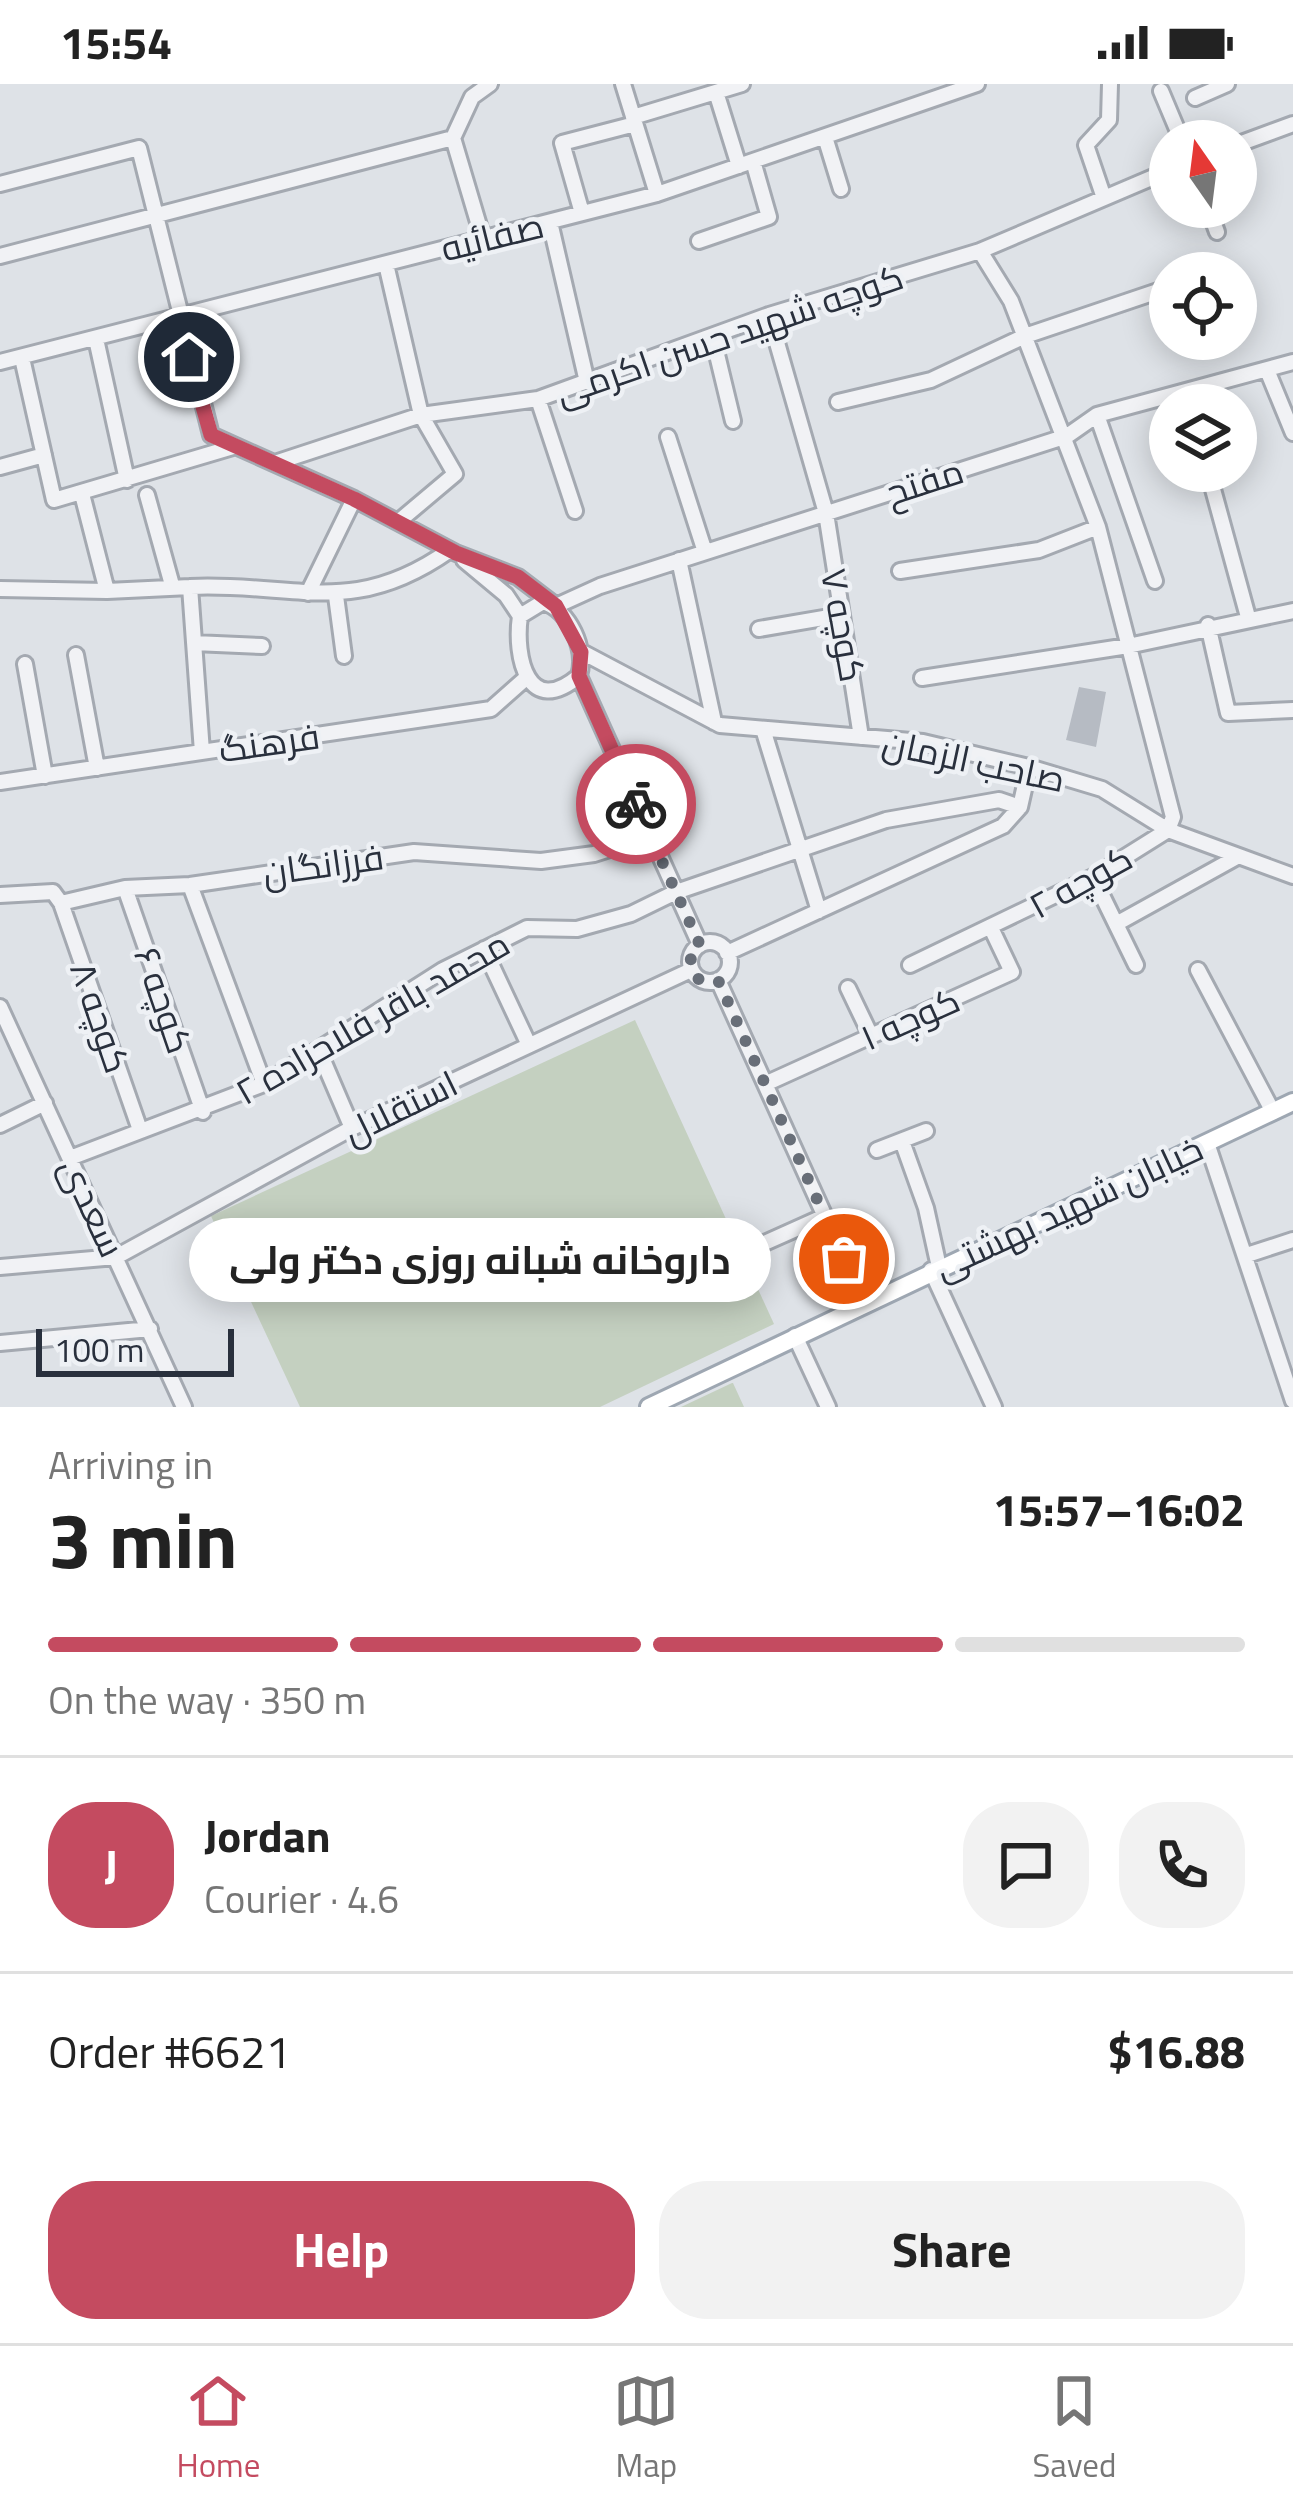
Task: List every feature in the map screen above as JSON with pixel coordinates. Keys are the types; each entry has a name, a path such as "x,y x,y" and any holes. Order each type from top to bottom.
{"main road":[{"name":"خیابان شهید بهشتی","path":"649,1407 1293,1102"}],"street":[{"path":"483,239 454,138 472,97 490,84"},
{"path":"623,84 657,194"},
{"path":"582,213 562,143 742,84"},
{"name":"صفائیه","path":"0,362 657,194 976,84"},
{"path":"1104,197 1086,145 1109,120 1110,84"},
{"path":"1195,98 1227,84"},
{"path":"1161,91 1173,120"},
{"path":"699,241 769,217 716,92"},
{"path":"1257,137 1293,124"},
{"path":"825,137 841,189"},
{"path":"0,256 454,138"},
{"path":"0,184 139,148 211,435 354,499 453,551 518,577 556,606 581,652 579,676 700,945"},
{"name":"کوچه شهید حسن اکرمی","path":"278,463 421,415 538,399 770,315 980,251 1149,179"},
{"path":"550,222 587,382"},
{"path":"1216,228 1217,232"},
{"path":"980,251 1011,301 1099,527 1173,817 1168,830"},
{"path":"386,264 421,415 455,474 398,522"},
{"path":"838,402 931,380 1025,336 1149,294"},
{"name":"کوچه ۷","path":"770,315 826,513 861,736"},
{"path":"713,338 733,421"},
{"path":"96,339 127,480"},
{"path":"22,358 54,500 233,447"},
{"name":"مفتح","path":"1228,384 1293,362"},
{"path":"1267,370 1293,434"},
{"path":"538,399 575,511"},
{"name":"مفتح","path":"556,606 679,560 1067,436 1097,415 1149,406"},
{"path":"1097,415 1155,581"},
{"path":"668,437 705,552"},
{"path":"0,467 44,455"},
{"path":"1214,492 1248,617"},
{"path":"82,494 106,591"},
{"path":"147,494 172,585"},
{"path":"308,593 354,499"},
{"path":"900,571 1039,550 1099,527"},
{"path":"0,589 106,591 235,585 336,596 386,585 453,551"},
{"path":"453,551 506,595 520,616 526,678 543,690 563,689 579,676"},
{"path":"679,560 714,722"},
{"path":"190,587 202,752"},
{"path":"336,596 344,656"},
{"path":"520,616 542,602 556,606"},
{"path":"922,678 1128,646 1208,625 1293,611"},
{"path":"759,629 841,615"},
{"path":"1208,625 1228,712 1293,710"},
{"path":"194,643 262,646"},
{"name":"صاحب الزمان","path":"581,652 714,722 923,742 1029,767 1102,789 1168,830 1289,875"},
{"path":"76,655 97,768"},
{"path":"25,664 45,776"},
{"name":"فرهنگ","path":"0,782 491,709 526,678"},
{"path":"764,729 819,911"},
{"path":"728,953 1003,826 1020,807 1029,767"},
{"name":"محمد باقر فلاحزاده ۲","path":"70,1158 203,1112 264,1084 484,949 527,928 577,929 631,914 676,892 886,820 999,800 1020,807"},
{"name":"کوچه ۲","path":"910,964 992,930 1093,877 1168,830"},
{"name":"فرزانگان","path":"0,895 52,892 61,903 125,889 190,885 413,852 541,861 594,854 650,836"},
{"path":"1289,875 1293,854"},
{"path":"1116,924 1238,856"},
{"path":"1093,877 1136,964"},
{"path":"190,885 264,1084"},
{"name":"کوچه ۶","path":"125,889 203,1112"},
{"name":"کوچه ۸","path":"61,903 140,1130"},
{"name":"کوچه ۱","path":"765,1084 1012,972 992,930"},
{"path":"700,945 721,945 728,953 729,968 718,980"},
{"path":"700,945 690,957 691,970 698,979 718,980"},
{"path":"484,949 529,1046"},
{"name":"استقلال","path":"116,1257 352,1128 691,970"},
{"path":"1198,970 1273,1112"},
{"path":"718,980 864,1303"},
{"path":"848,988 871,1036"},
{"name":"سعدی","path":"0,1007 184,1407"},
{"path":"320,1051 352,1128"},
{"path":"0,1125 45,1103"},
{"path":"877,1150 926,1131"},
{"path":"902,1141 926,1208 934,1269 994,1407"},
{"path":"1207,1143 1293,1401"},
{"path":"742,1252 825,1216"},
{"path":"1246,1255 1293,1240"},
{"path":"0,1267 116,1257"},
{"path":"0,1343 150,1329"},
{"path":"795,1336 828,1407"}],"green space":[{"path":"635,1020 774,1324 600,1407 300,1407 211,1216"},
{"path":"732,1383 744,1407 681,1407"}],"building":[{"path":"1079,687 1106,692 1096,747 1066,740"}],"way so far":[{"path":"636,804 700,945 690,957 690,969 698,979 718,980 844,1259"}],"place":[{"name":"داروخانه شبانه روزی دکتر ولی","path":"844,1259"}],"route":[{"path":"189,357 211,435 354,499 456,553 518,577 561,611 581,652 579,676 636,804"}]}
